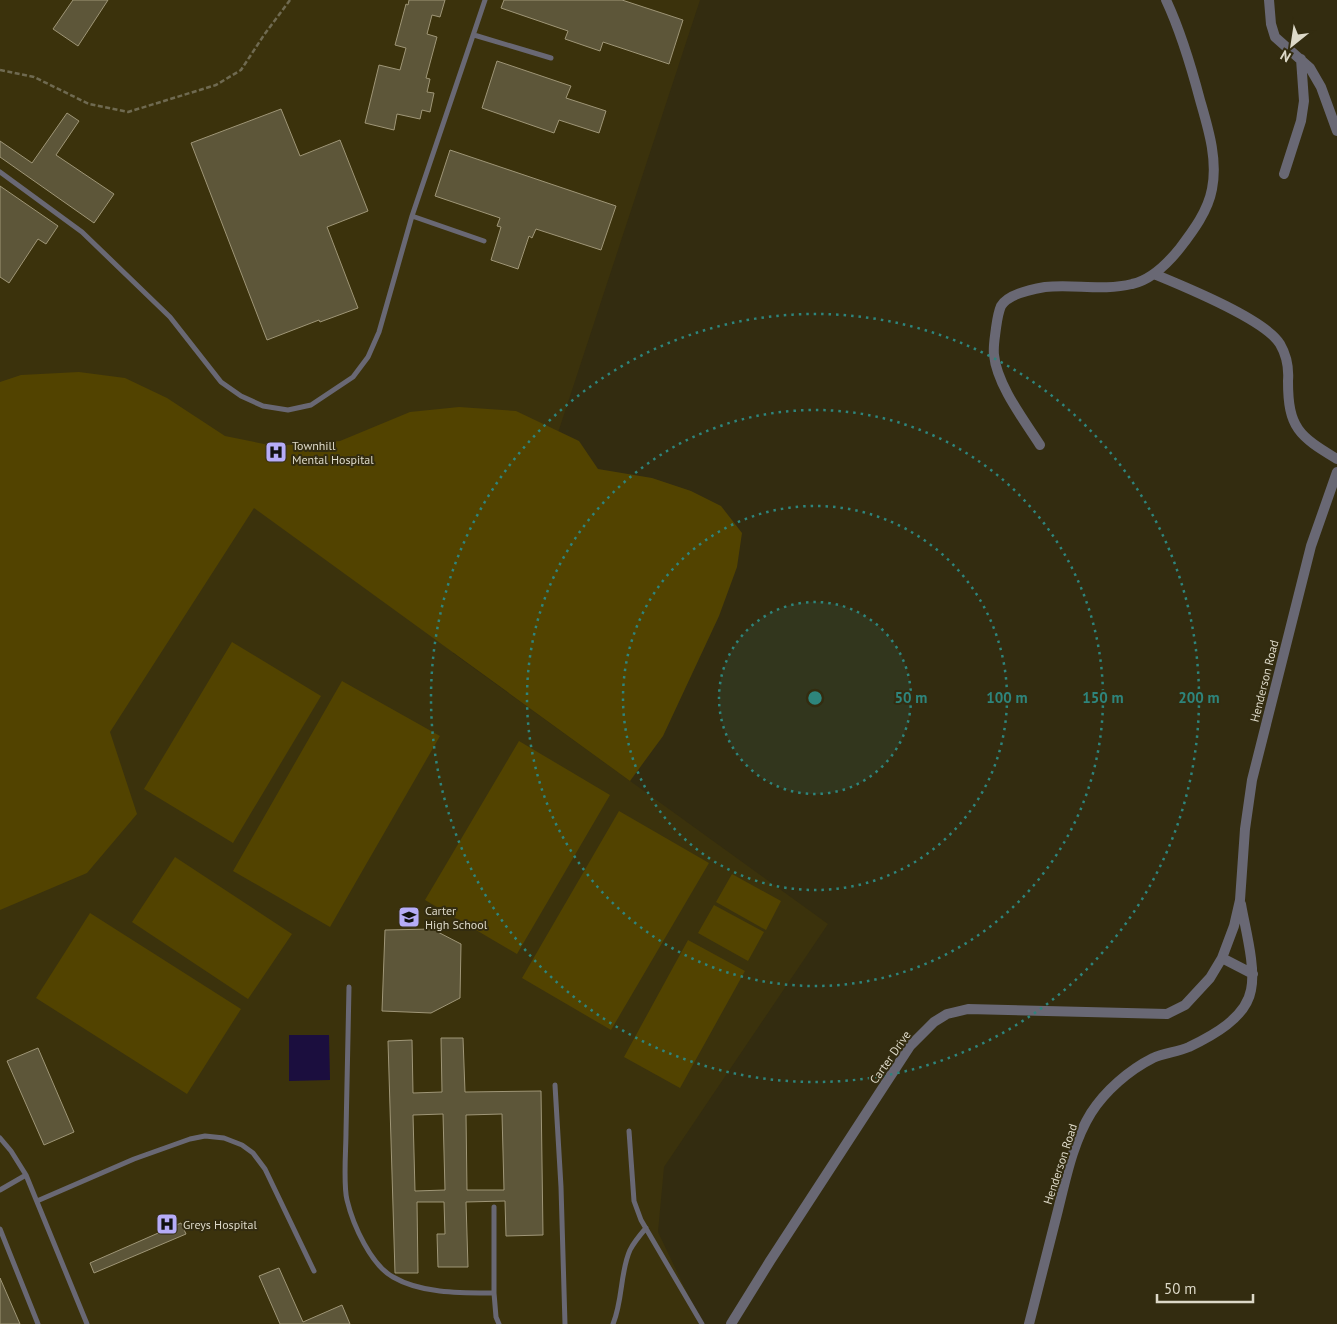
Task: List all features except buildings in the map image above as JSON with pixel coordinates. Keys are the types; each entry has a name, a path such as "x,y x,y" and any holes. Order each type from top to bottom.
{"street":[{"path":"1040,445 1001,379 994,355 998,316 1001,306 1006,300 1014,296 1042,288 1060,286 1112,287 1134,284 1154,274 1171,260 1208,205 1214,167 1210,135 1179,27 1166,0"},
{"path":"1269,0 1271,24 1275,37 1310,68 1321,87 1337,131"},
{"path":"1284,174 1301,122 1304,100 1301,59"},
{"path":"1154,274 1208,297 1266,329 1279,343 1285,354 1289,370 1289,411 1294,425 1307,439 1337,459"},
{"name":"Henderson Road","path":"1222,958 1231,935 1240,900 1245,829 1252,780 1311,546 1337,472"},
{"name":"Henderson Road","path":"1029,1324 1068,1172 1079,1135 1091,1112 1111,1089 1130,1072 1154,1058 1188,1047 1220,1029 1240,1012 1248,1000 1251,991 1252,974 1240,900"},
{"path":"1222,958 1252,974"},
{"name":"Carter Drive","path":"731,1324 910,1046 934,1022 947,1014 968,1010 1167,1014 1185,1005 1199,991 1210,978 1222,958"}],"lane":[{"path":"0,172 82,232 170,317 221,382 241,396 262,406 288,410 311,405 353,377 368,356 379,332 412,216 485,0"},
{"path":"474,35 551,58"},
{"path":"412,216 484,241"},
{"path":"349,987 345,1161 347,1199 355,1221 372,1256 382,1269 393,1277 405,1283 426,1288 454,1292 494,1293"},
{"path":"556,1085 565,1324"},
{"path":"629,1131 634,1201 646,1228 702,1324"},
{"path":"37,1201 134,1159 190,1138 205,1136 224,1138 242,1145 253,1153 265,1169 314,1271"},
{"path":"0,1138 11,1151 26,1175 87,1324"},
{"path":"0,1190 26,1175"},
{"path":"494,1207 494,1293 496,1317 499,1324"},
{"path":"613,1324 619,1308 629,1252 646,1228"},
{"path":"0,1229 38,1324"}],"path":[{"path":"0,70 34,77 89,104 128,112 216,85 241,70 290,0"}],"shaded area":[{"path":"0,0 700,0 514,567 453,653 828,924 664,1167 658,1232 702,1324 0,1324"},
{"path":"79,372 125,378 167,398 225,436 274,446 340,441 410,412 459,407 516,411 579,441 598,469 652,478 691,491 721,506 742,533 737,567 719,616 663,736 630,781 254,508 110,732 137,814 87,873 0,910 0,382 21,375"},
{"path":"232,642 321,696 233,843 144,789"},
{"path":"342,681 440,736 330,927 233,871"},
{"path":"519,741 610,795 517,954 425,900"},
{"path":"619,811 709,863 611,1030 522,978"},
{"path":"175,857 292,934 248,999 132,922"},
{"path":"732,874 781,901 766,930 716,902"},
{"path":"714,905 764,932 748,961 698,933"},
{"path":"90,913 241,1009 187,1094 36,998"},
{"path":"688,940 745,971 680,1088 624,1057"},
{"path":"289,1035 329,1035 330,1080 289,1081"}],"place":[{"name":"Townhill Mental Hospital","path":"276,452"},
{"name":"Carter High School","path":"409,917"},
{"name":"Greys Hospital","path":"167,1224"}]}
